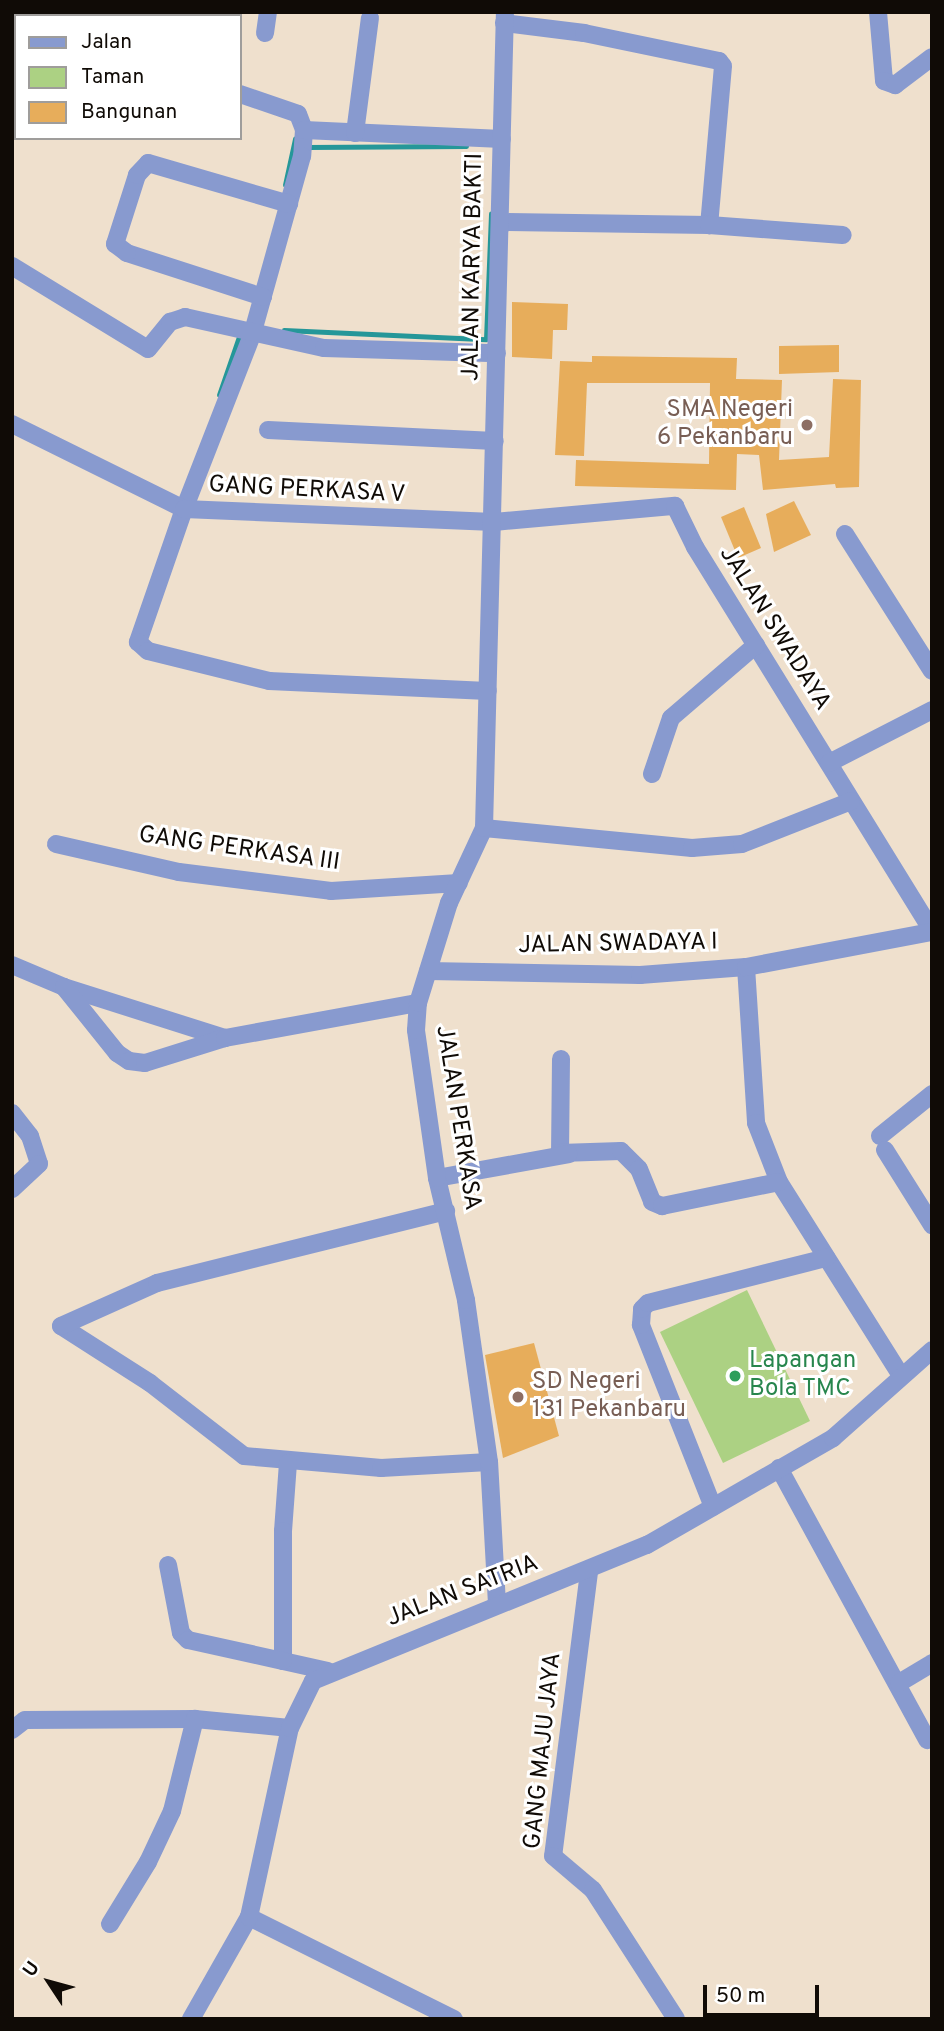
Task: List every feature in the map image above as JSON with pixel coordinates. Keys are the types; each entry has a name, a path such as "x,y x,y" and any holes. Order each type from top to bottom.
{"street":[{"path":"265,33 268,12"},
{"path":"878,12 881,75 888,84 895,85 932,57"},
{"path":"355,133 370,18"},
{"path":"505,18 719,61 723,66 709,225"},
{"name":"JALAN KARYA BAKTI","path":"494,522 505,18"},
{"path":"242,94 298,114 304,130 289,204 252,335 137,636 141,647 269,681 488,691"},
{"path":"304,130 502,139"},
{"path":"263,297 127,253 115,244 137,175 148,163 289,204"},
{"path":"500,222 709,225 843,235"},
{"path":"12,266 142,348 155,346 176,317 324,348 497,353"},
{"name":"GANG PERKASA V","path":"12,424 184,509 494,522"},
{"path":"268,430 495,441"},
{"name":"JALAN SWADAYA","path":"494,522 674,506 932,931"},
{"name":"JALAN PERKASA","path":"494,522 484,828 459,883 418,1003 419,1067 437,1178 466,1300 489,1462 497,1604"},
{"path":"845,534 932,671"},
{"path":"652,774 671,718 756,645"},
{"path":"829,763 932,710"},
{"path":"484,828 692,848 742,844 851,801"},
{"name":"GANG PERKASA III","path":"56,844 178,872 331,891 459,883"},
{"name":"JALAN SWADAYA I","path":"428,971 640,975 746,967 932,931"},
{"path":"12,965 64,987 225,1038"},
{"path":"746,967 751,1101 779,1182 901,1377"},
{"path":"64,987 117,1053 129,1061 145,1063 225,1038 418,1003"},
{"path":"561,1059 560,1153 569,1154"},
{"path":"932,1094 883,1143 932,1226"},
{"path":"12,1113 30,1136 39,1164 12,1189"},
{"path":"437,1178 569,1154 621,1151 639,1169 652,1202 662,1206 779,1182"},
{"path":"446,1211 157,1283 61,1326 150,1382 244,1456 288,1463 381,1468 489,1462"},
{"path":"713,1507 641,1325 642,1309 648,1303 826,1258"},
{"name":"JALAN SATRIA","path":"191,2019 249,1917 290,1728 303,1695 328,1671 497,1604 589,1572 713,1507 833,1438 932,1350"},
{"path":"283,1661 283,1531 288,1463"},
{"path":"779,1468 899,1683 927,1740"},
{"path":"168,1565 181,1633 188,1640 328,1671"},
{"name":"GANG MAJU JAYA","path":"589,1572 553,1856 593,1890 676,2019"},
{"path":"899,1683 932,1663"},
{"path":"12,1730 24,1720 195,1718 290,1728"},
{"path":"110,1924 148,1862 172,1811 195,1718"},
{"path":"249,1917 454,2019"}],"green space":[{"name":"Lapangan Bola TMC","path":"747,1290 810,1421 723,1463 660,1332"}],"building":[{"path":"512,302 568,304 567,330 553,330 552,359 512,357"},
{"path":"839,345 839,372 779,374 779,346"},
{"path":"592,356 737,358 736,379 782,380 779,460 829,457 833,379 861,380 859,487 836,488 835,484 763,490 759,455 737,454 736,490 575,486 576,460 709,464 710,383 587,383 584,456 555,455 560,361 592,362"},
{"path":"794,501 811,535 774,552 766,514"},
{"path":"744,507 761,548 738,558 721,517"},
{"name":"SD Negeri 131 Pekanbaru","path":"534,1343 559,1436 503,1458 485,1355"}],"waterway":[{"path":"285,185 295,139"},
{"path":"307,147 466,146"},
{"path":"284,330 486,339 491,214"},
{"path":"219,395 239,337"}],"place":[{"name":"SMA Negeri 6 Pekanbaru","path":"807,425"},
{"name":"Lapangan Bola TMC","path":"735,1376"},
{"name":"SD Negeri 131 Pekanbaru","path":"518,1397"}]}
